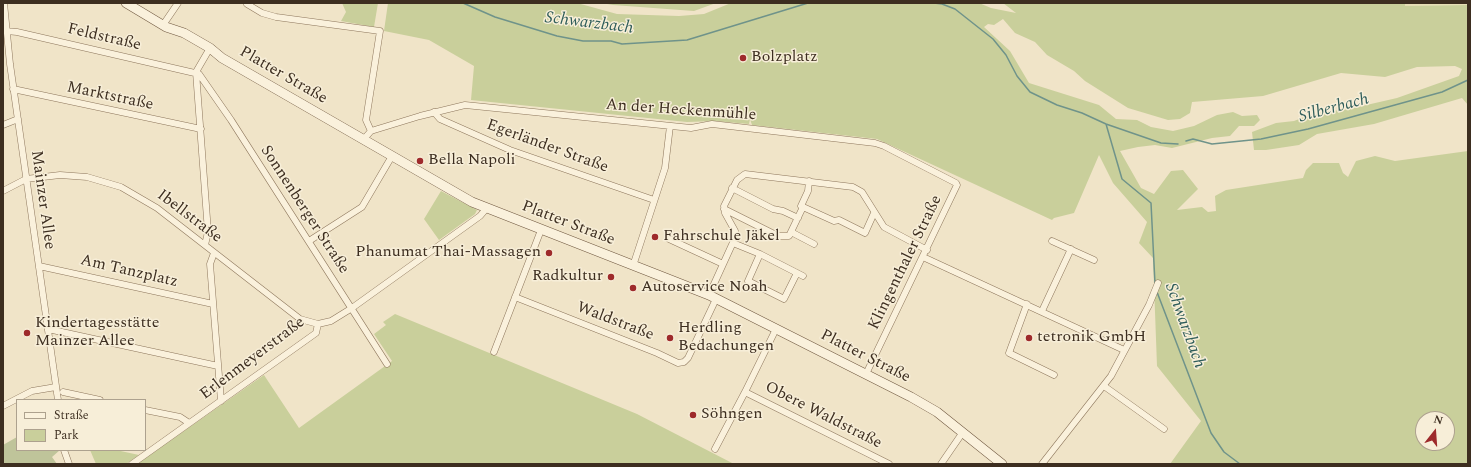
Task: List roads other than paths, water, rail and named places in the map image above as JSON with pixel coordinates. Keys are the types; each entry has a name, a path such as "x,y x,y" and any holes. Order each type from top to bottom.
{"main road":[{"name":"Platter Straße","path":"126,3 163,25 180,31 210,48 222,58 486,209 712,297 925,405 963,432 1002,464"}],"street":[{"name":"Mainzer Allee","path":"4,3 6,31 26,179 58,399"},
{"path":"163,25 178,3"},
{"path":"247,4 262,14 380,32 366,120 371,131 363,140"},
{"name":"Feldstraße","path":"6,31 17,32 196,72"},
{"path":"204,245 208,232 196,72 210,48"},
{"name":"Sonnenberger Straße","path":"196,72 231,120 387,364"},
{"name":"Marktstraße","path":"14,89 201,130"},
{"name":"An der Heckenmühle","path":"371,131 434,112 464,105 691,128 712,124 875,143 956,183 957,185"},
{"name":"Egerländer Straße","path":"434,112 440,119 510,150 654,200"},
{"path":"3,125 18,119"},
{"path":"633,266 666,162 670,126"},
{"path":"308,241 362,207 392,156"},
{"path":"760,254 748,281 784,299 800,275 760,254 733,243 735,231 724,209 732,188 740,177 748,174 853,187 862,192 884,227 890,232 927,250"},
{"name":"Ibellstraße","path":"3,191 26,179 44,176 74,176 111,183 140,196 300,319 318,324"},
{"path":"724,209 778,236 789,236 803,207 801,206 808,191 809,181"},
{"name":"Klingenthaler Straße","path":"866,374 924,257 957,185"},
{"path":"732,188 773,209 783,211 798,218"},
{"path":"803,207 834,221 839,220 865,233 874,213"},
{"name":"Erlenmeyerstraße","path":"132,464 316,333 318,324 331,321 352,308 480,216 486,209"},
{"path":"494,352 541,230"},
{"path":"791,232 814,244"},
{"path":"669,239 722,264"},
{"path":"1052,241 1094,260"},
{"name":"Waldstraße","path":"515,297 657,353 678,363 684,362 688,358 712,297 722,264 733,243"},
{"path":"1042,311 1071,249"},
{"path":"214,253 210,264 222,400"},
{"path":"924,257 1124,350"},
{"name":"Am Tanzplatz","path":"38,266 213,304"},
{"path":"1042,464 1104,386 1149,305 1158,283"},
{"path":"1027,304 1009,353 1054,375"},
{"path":"48,329 218,366"},
{"name":"Obere Waldstraße","path":"715,448 776,329"},
{"path":"1104,386 1164,429"},
{"path":"17,399 32,391 56,388"},
{"path":"62,392 95,399"},
{"name":"Obere Waldstraße","path":"745,392 889,464"},
{"path":"3,406 16,399"},
{"path":"146,410 180,417 189,423"},
{"path":"941,464 963,432"},
{"path":"64,451 69,464"}],"waterway":[{"name":"Schwarzbach","path":"463,3 495,17 557,36 583,41 611,41 622,44 687,40 808,3"},
{"name":"Schwarzbach","path":"934,3 942,4 955,9 993,39 1006,55 1017,76 1030,92 1057,105 1082,113 1106,124 1161,143 1178,144"},
{"name":"Silberbach","path":"1186,141 1193,139 1212,144 1261,139 1308,129 1442,92 1468,80"},
{"name":"Schwarzbach","path":"1106,124 1122,179 1151,203 1155,284"},
{"name":"Schwarzbach","path":"1157,292 1211,433 1224,452 1240,464"}],"place":[{"name":"Bolzplatz","path":"743,58"},
{"name":"Bella Napoli","path":"420,161"},
{"name":"Fahrschule Jäkel","path":"655,237"},
{"name":"Phanumat Thai-Massagen","path":"549,253"},
{"name":"Radkultur","path":"611,277"},
{"name":"Autoservice Noah","path":"633,288"},
{"name":"Kindertagesstätte Mainzer Allee","path":"27,333"},
{"name":"Herdling Bedachungen","path":"670,338"},
{"name":"tetronik GmbH","path":"1029,338"},
{"name":"Söhngen","path":"693,415"}]}
